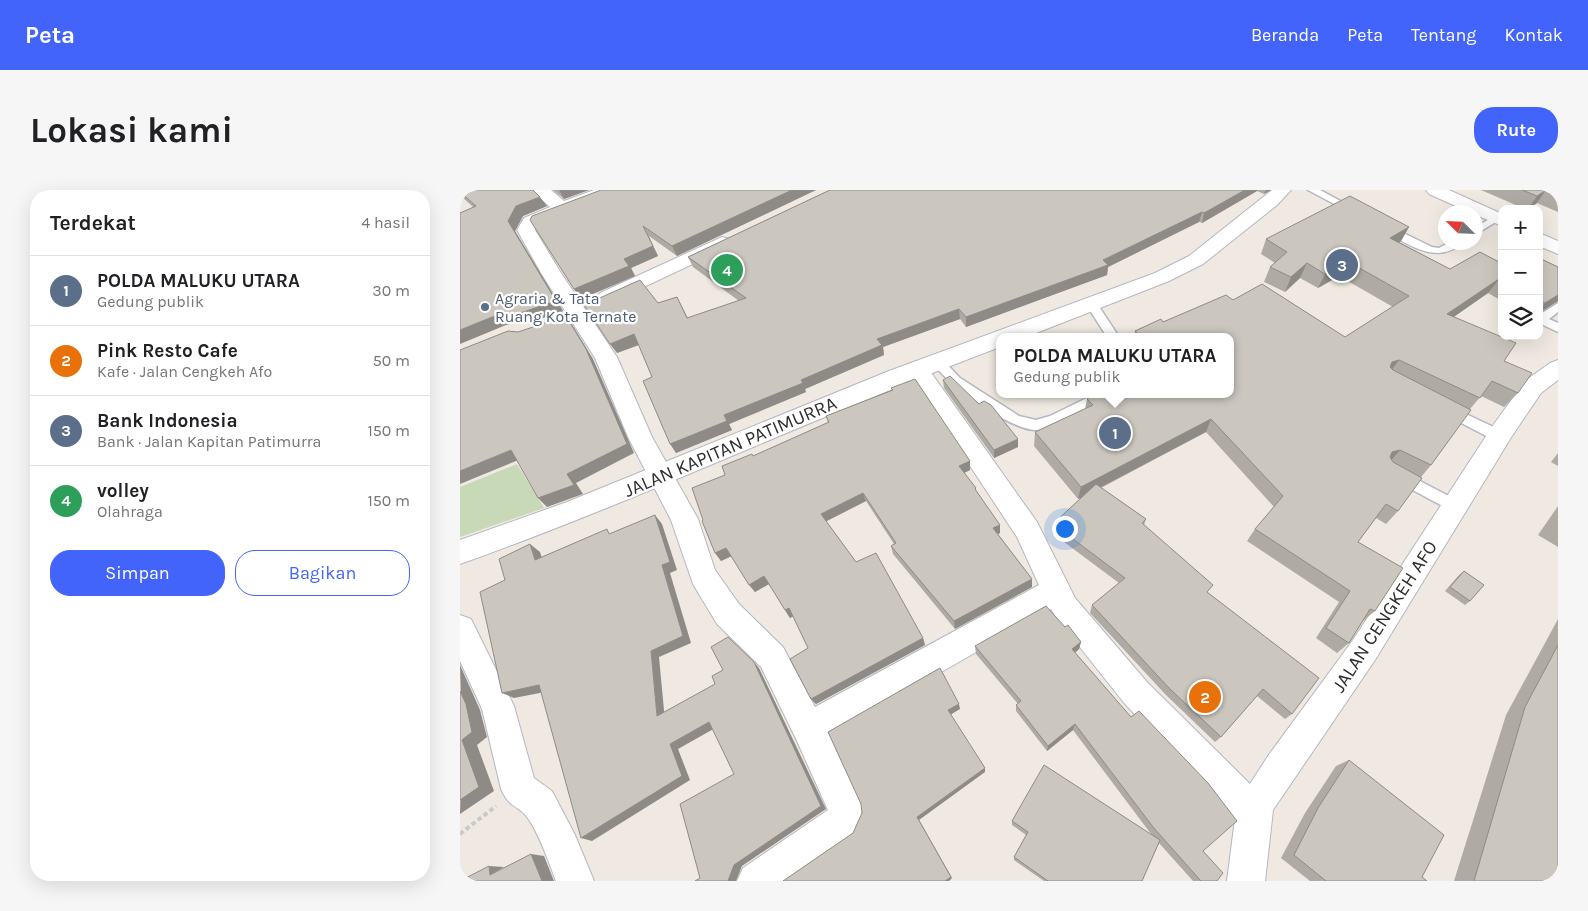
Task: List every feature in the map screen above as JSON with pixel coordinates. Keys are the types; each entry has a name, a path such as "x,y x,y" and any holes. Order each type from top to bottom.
{"street":[{"path":"540,190 562,208"},
{"path":"610,190 530,222 526,230 572,315 606,358 640,437 684,519 703,575 728,614 772,657 846,807 846,815 842,821 756,881"},
{"path":"1016,333 1162,277 1196,260 1271,202 1282,190"},
{"path":"1435,190 1498,220"},
{"path":"572,315 740,234"},
{"path":"1543,241 1558,248"},
{"name":"JALAN KAPITAN PATIMURRA","path":"460,552 576,510 928,365 996,340"},
{"path":"928,365 1027,530 1055,591 1065,607 1136,693 1254,812"},
{"name":"JALAN CENGKEH AFO","path":"1248,880 1254,812 1280,768 1364,650 1499,436 1533,387 1558,368"},
{"path":"809,729 1055,591"},
{"path":"460,628 498,706 519,789 539,804 562,848 575,881"}],"lane":[{"path":"1313,190 1427,249 1436,252 1442,250"},
{"path":"1483,228 1498,220"},
{"path":"1092,304 1110,333"},
{"path":"1558,307 1541,319 1558,328"},
{"path":"928,365 1015,420 1036,425 1054,420 1098,398"},
{"path":"1439,406 1499,436"},
{"path":"1388,470 1455,506"}],"path":[{"path":"460,834 519,789"}],"green space":[{"path":"517,464 544,508 460,537 460,487"}],"building":[{"path":"460,190 533,190 540,197 516,206 508,221 556,301 517,314 506,313 497,315 460,330 460,213 476,206"},
{"path":"601,190 792,190 672,246 643,226 653,246 624,259 629,266 574,289 530,220 532,216"},
{"path":"830,190 1245,190 1204,213 1202,212 1103,260 1108,265 966,317 959,309 877,339 882,345 801,380 803,383 724,415 727,421 670,444 643,381 652,377 634,334 610,344 584,305 640,280 658,303 677,297 687,318 746,298 688,257"},
{"path":"1522,190 1546,190 1537,196"},
{"path":"1549,190 1558,190 1558,194"},
{"path":"1350,196 1409,227 1390,238 1450,269 1480,252 1498,261 1498,280 1447,314 1498,335 1498,340 1509,340 1516,343 1504,361 1532,373 1518,393 1492,381 1480,398 1399,360 1392,362 1390,367 1393,370 1471,410 1431,465 1400,450 1392,452 1390,457 1393,462 1422,478 1398,511 1386,504 1358,542 1403,568 1375,611 1370,609 1349,643 1326,628 1350,591 1255,529 1283,496 1211,419 1081,487 1035,432 1093,405 1087,399 1089,398 1234,398 1234,333 1137,333 1135,331 1161,319 1163,322 1226,295 1233,300 1262,284 1345,337 1409,296 1347,261 1325,274 1307,263 1291,277 1270,267 1287,252 1266,239"},
{"path":"1543,260 1558,267 1558,295 1545,303 1543,302"},
{"path":"566,316 586,349 627,444 567,474 574,485 538,498 511,450 460,471 460,350 508,331 518,332"},
{"path":"950,376 979,404 984,401 991,405 1018,439 994,450 943,380"},
{"path":"915,379 970,461 959,466 1000,525 993,528 1032,579 954,621 891,546 896,543 863,493 821,514 856,562 876,553 923,638 811,699 790,659 808,648 789,608 785,610 764,576 749,585 726,548 715,553 702,521 692,488 725,475 722,466 752,454 753,456 829,422 826,416 893,390 891,388"},
{"path":"1096,484 1146,519 1142,523 1213,585 1207,592 1319,678 1292,714 1263,689 1221,737 1169,688 1092,605 1125,578 1053,524"},
{"path":"655,515 670,562 662,565 683,636 651,651 657,716 715,684 712,676 723,670 711,647 728,637 754,662 821,806 734,865 728,881 695,881 700,878 680,804 734,774 709,722 670,744 682,776 581,838 539,685 502,693 480,592 505,580 499,559 530,544 535,560 607,529 609,534"},
{"path":"1464,571 1484,585 1470,601 1450,587"},
{"path":"1046,606 1065,627 1068,625 1081,642 1072,649 1131,717 1139,711 1208,783 1237,821 1203,851 1223,873 1217,881 1201,881 1153,827 1075,724 1048,746 1016,705 1021,701 975,646"},
{"path":"1558,645 1558,881 1474,881 1525,707"},
{"path":"940,668 959,704 948,710 985,768 917,817 951,877 945,881 783,881 853,833 862,813 861,804 828,732"},
{"path":"460,691 466,704 472,732 462,740 479,787 460,800"},
{"path":"1349,760 1444,835 1422,877 1427,881 1326,881 1294,855 1318,808"},
{"path":"1044,765 1160,840 1142,881 1048,881 1014,857 1028,832 1012,821"},
{"path":"531,854 542,881 460,881 489,866 490,875"}],"place":[{"name":"Bank Indonesia","path":"1342,265"},
{"name":"volley","path":"727,270"},
{"name":"Agraria & Tata Ruang Kota Ternate","path":"485,307"},
{"name":"POLDA MALUKU UTARA","path":"1115,433"},
{"name":"Pink Resto Cafe","path":"1205,697"}]}
